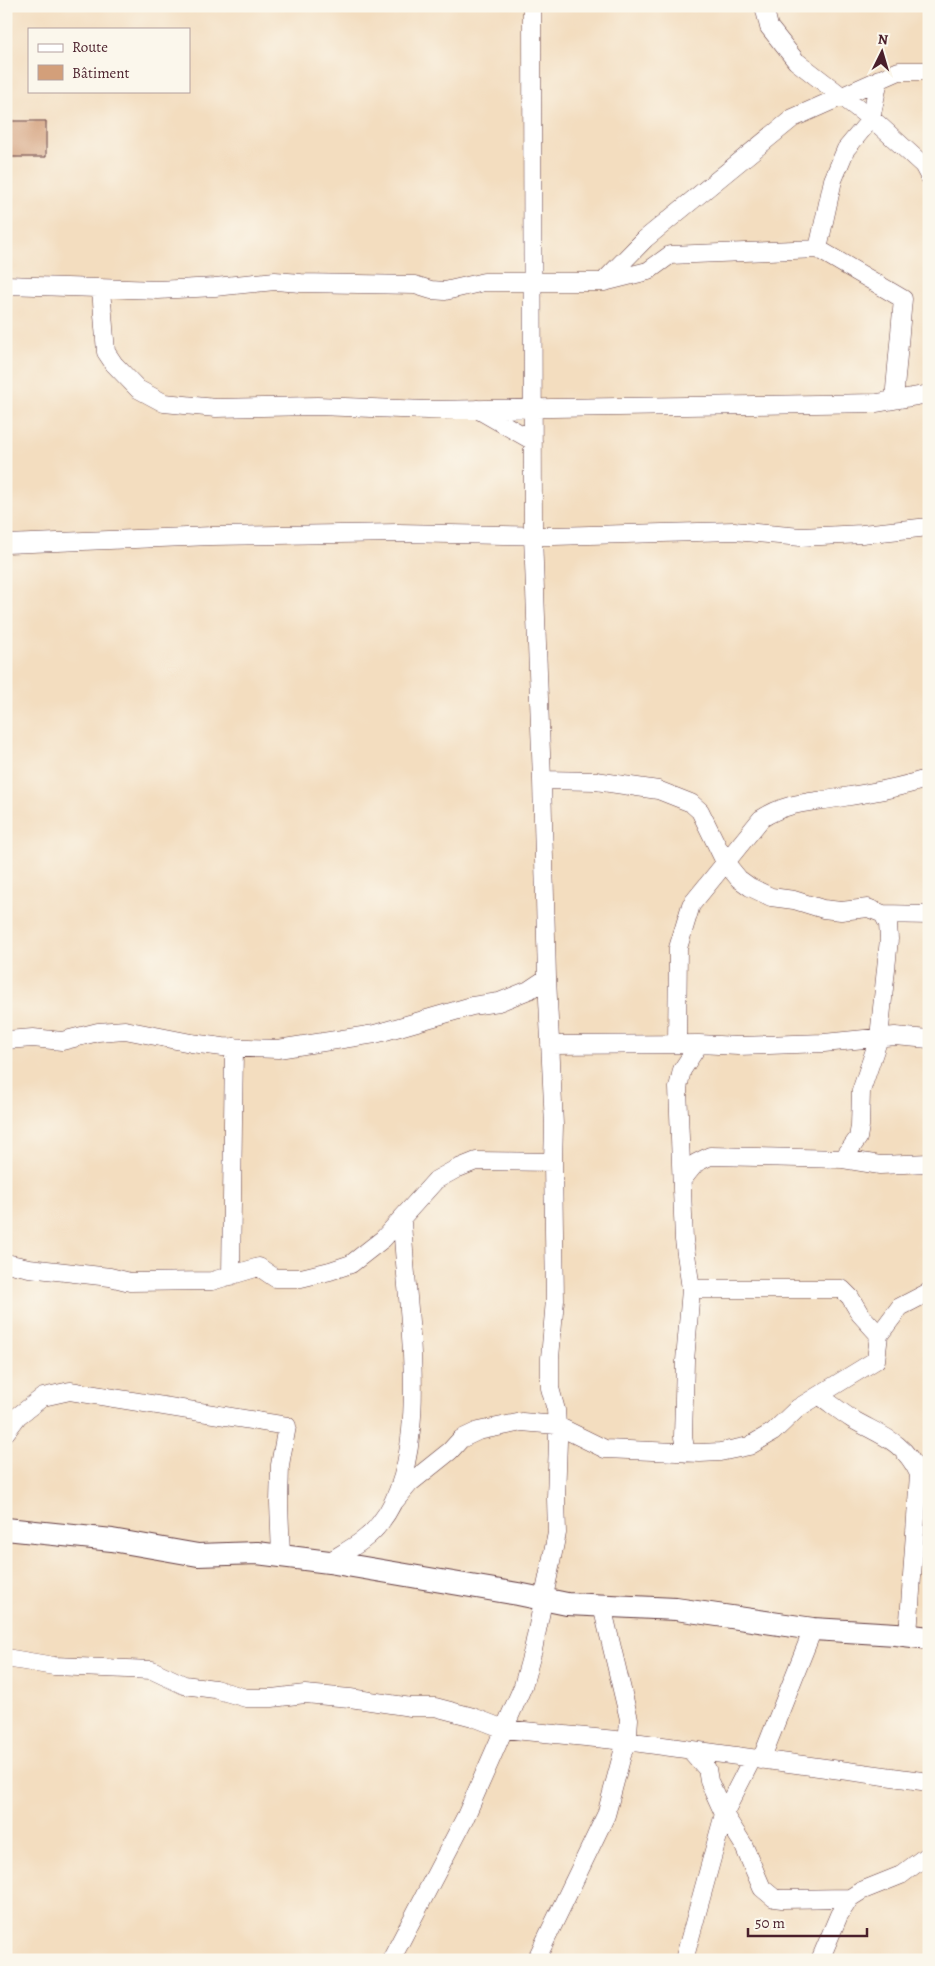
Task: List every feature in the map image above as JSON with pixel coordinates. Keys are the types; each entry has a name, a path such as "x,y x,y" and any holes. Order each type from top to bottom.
{"street":[{"path":"391,1960 465,1818 523,1686 533,1650 557,1533 558,1441 556,1410 550,1388 550,1358 555,1300 552,1162 554,1125 547,978 533,536 532,6"},
{"path":"764,6 769,27 796,61 871,119 923,166 929,176"},
{"path":"604,282 645,239 793,118 899,71 929,71"},
{"path":"818,249 832,180 846,149 871,119 879,79"},
{"path":"6,285 44,285 102,289 215,288 275,281 415,285 431,290 445,291 484,282 532,280 604,282 648,271 670,255 818,249 903,299 894,400"},
{"path":"102,289 106,352 114,364 138,389 164,403 216,408 318,406 427,410 877,403 929,394"},
{"path":"477,409 533,441"},
{"path":"6,544 398,533 533,536 734,531 801,537 862,534 929,527"},
{"path":"677,1044 678,948 691,905 761,819 775,810 793,804 807,804 884,791 929,779"},
{"path":"542,780 596,781 658,790 691,803 700,811 725,862 738,879 770,897 794,900 823,909 841,911 868,908 884,914 929,915"},
{"path":"843,1159 854,1147 858,1138 860,1091 879,1038 889,939 888,924 884,914"},
{"path":"6,1040 33,1038 62,1040 98,1032 125,1030 191,1043 234,1048 278,1049 375,1034 472,1006 510,998 529,990 547,978"},
{"path":"550,1045 699,1044 748,1046 895,1036 929,1039"},
{"path":"686,1453 683,1437 685,1361 691,1289 685,1253 678,1088 682,1070 699,1044"},
{"path":"230,1276 234,1048"},
{"path":"682,1180 696,1163 710,1156 843,1159 880,1165 929,1163"},
{"path":"6,1263 29,1268 110,1277 130,1282 212,1281 259,1267 275,1278 302,1278 351,1264 383,1239 436,1180 456,1169 476,1161 552,1162"},
{"path":"395,1501 402,1479 408,1446 412,1412 413,1377 402,1219"},
{"path":"691,1289 842,1289 850,1297 860,1314 879,1335"},
{"path":"329,1562 365,1539 380,1523 410,1483 428,1470 461,1440 478,1431 522,1422 556,1426 605,1449 686,1453 720,1452 749,1446 773,1432 798,1408 876,1360 879,1335 900,1307 929,1292"},
{"path":"6,1432 18,1416 44,1398 70,1391 287,1426 280,1465 281,1556"},
{"path":"6,1529 112,1540 198,1555 257,1554 329,1562 567,1604 676,1608 813,1630 918,1637 919,1474 912,1458 898,1445 851,1418 820,1396"},
{"path":"536,1960 606,1815 626,1741 629,1719 602,1606"},
{"path":"684,1960 724,1814 756,1759 813,1630"},
{"path":"6,1658 54,1666 152,1670 184,1685 215,1688 246,1698 272,1698 305,1694 350,1698 411,1707 435,1707 459,1712 504,1728 626,1741 929,1782"},
{"path":"691,1751 707,1769 709,1781 724,1814 743,1844 762,1888 774,1898 850,1898"},
{"path":"820,1960 839,1915 850,1898 861,1891 901,1875 929,1854"}],"building":[{"path":"6,121 46,121 46,157 6,157"}]}
